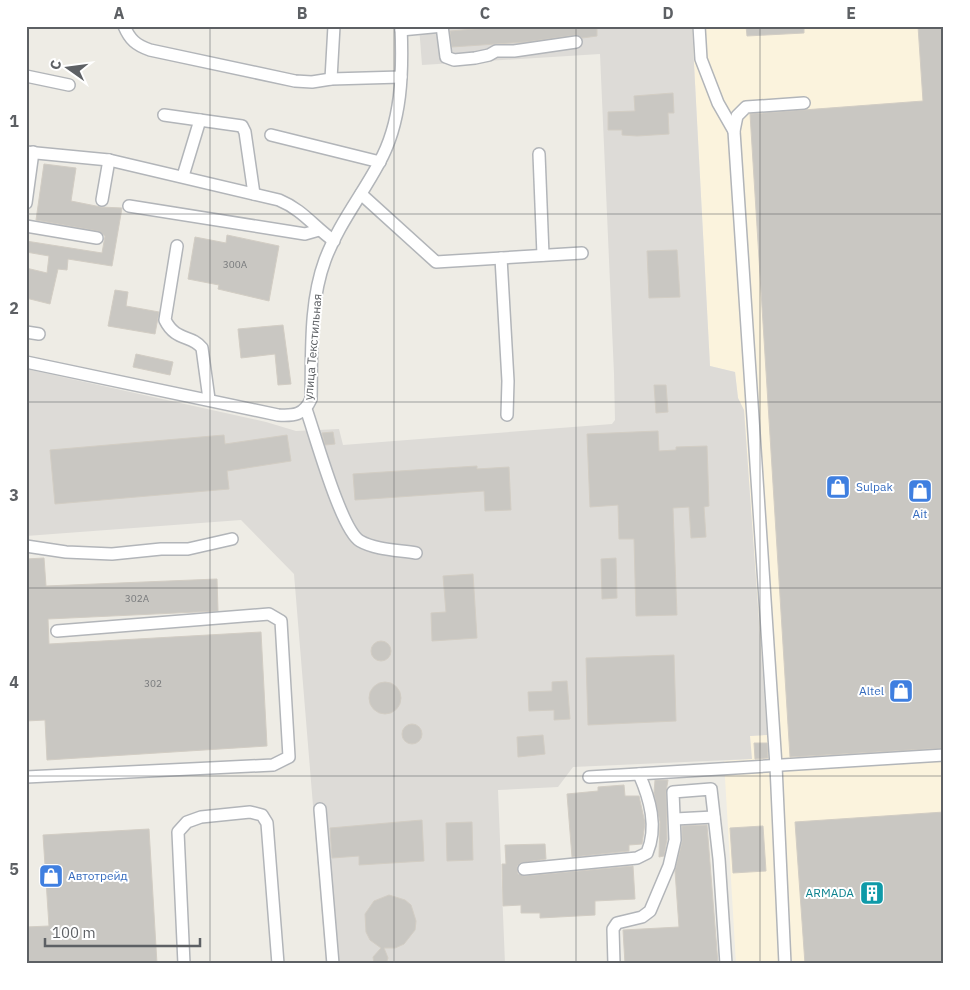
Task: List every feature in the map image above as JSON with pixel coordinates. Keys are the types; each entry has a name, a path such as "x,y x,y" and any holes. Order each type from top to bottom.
{"street":[{"path":"124,26 129,38 138,46 170,55 295,81 312,82 332,79 401,77"},
{"path":"332,79 334,26"},
{"path":"401,28 442,26 446,56 454,60 489,55 496,50 514,51 576,42"},
{"path":"699,26 701,59 718,103 734,131"},
{"name":"улица Текстильная","path":"26,362 278,415 294,416 306,409 311,399 315,308 320,277 334,241 380,162 394,128 401,77 401,28"},
{"path":"26,76 69,85"},
{"path":"785,964 776,766 734,131 737,116 746,107 804,102"},
{"path":"164,115 242,126 245,132 254,194"},
{"path":"183,176 200,120"},
{"path":"272,134 380,162"},
{"path":"26,204 30,152 109,160 183,176 296,207 319,230 334,241"},
{"path":"539,154 543,255"},
{"path":"102,200 109,160"},
{"path":"361,194 436,262 582,253"},
{"path":"129,206 305,234 319,230"},
{"path":"26,226 97,238"},
{"path":"177,246 165,320 174,334 199,344 202,348 209,399"},
{"path":"500,258 508,381 507,415"},
{"path":"26,332 39,334"},
{"path":"306,409 337,505 358,540 374,547 416,553"},
{"path":"26,546 66,552 112,554 161,549 188,549 232,539"},
{"path":"26,777 273,765 289,757 281,621 269,614 57,631"},
{"path":"589,777 944,755"},
{"path":"524,869 637,858 648,853 653,840 650,798 639,774"},
{"path":"614,964 613,929 617,923 642,917 650,911 669,866 676,840 673,792 711,790 726,964"},
{"path":"320,809 333,964"},
{"path":"184,964 178,832 187,822 201,817 250,812 262,815 267,823 278,964"},
{"path":"675,819 714,817"}],"shaded area":[{"path":"419,26 692,26 710,366 735,372 738,398 744,410 767,735 750,736 752,759 573,767 558,787 498,790 505,964 326,964 294,574 241,520 26,536 26,369 266,422 296,431 339,429 343,445 612,424 615,420 614,374 600,54 422,65"},
{"path":"692,26 944,26 944,964 736,964 724,761 751,759 750,736 767,734 744,410 738,398 735,372 710,366"}],"building":[{"path":"511,26 597,26 597,36 582,38 575,35 526,42 452,47 450,31"},
{"path":"746,26 804,26 804,33 747,36"},
{"path":"918,26 944,26 944,748 790,757 750,114 923,101"},
{"path":"673,93 674,113 668,113 669,134 637,136 622,135 622,130 608,130 608,112 635,111 634,96"},
{"path":"44,164 76,168 71,201 101,207 122,208 112,266 68,259 67,270 58,269 50,304 26,298 26,268 47,273 49,256 26,252 26,241 102,253 105,236 98,231 36,220"},
{"path":"227,235 279,246 269,301 218,289 219,285 188,279 195,237 226,243"},
{"path":"677,250 680,297 649,298 647,251"},
{"path":"115,290 128,292 126,306 159,312 155,334 108,326"},
{"path":"283,325 291,384 278,385 275,354 241,358 238,329"},
{"path":"136,354 173,362 170,375 133,367"},
{"path":"654,385 666,385 668,412 656,413"},
{"path":"658,431 659,451 676,450 676,447 707,446 709,506 704,507 706,537 691,538 689,507 673,508 677,615 636,616 634,539 619,539 618,505 590,507 587,434"},
{"path":"333,432 335,444 325,445 322,433"},
{"path":"224,435 225,444 287,435 291,461 227,471 229,489 55,504 50,450"},
{"path":"477,466 477,469 509,467 511,510 485,511 484,491 355,500 353,474"},
{"path":"44,558 46,586 217,579 218,611 48,619 49,644 261,632 267,746 47,760 45,720 26,721 26,559"},
{"path":"616,558 617,598 602,599 601,559"},
{"path":"473,574 477,638 432,641 431,613 446,612 443,576"},
{"path":"377,641 385,641 391,647 391,655 385,661 377,661 371,655 371,647"},
{"path":"674,655 676,721 588,725 586,658"},
{"path":"567,681 570,719 554,720 554,710 529,711 528,692 552,691 552,682"},
{"path":"385,682 391,683 396,687 400,692 400,704 396,709 391,713 385,714 379,713 374,709 370,704 369,698 370,692 374,687 379,683"},
{"path":"408,724 416,724 422,730 422,738 416,744 408,744 402,738 402,730"},
{"path":"543,735 545,754 518,757 517,737"},
{"path":"754,743 767,743 768,758 755,759"},
{"path":"655,780 668,780 666,792 667,839 664,856 659,857 660,822 654,793"},
{"path":"624,785 625,796 639,796 645,823 642,844 629,845 629,851 572,857 567,794 598,791 598,787"},
{"name":"ARMADA","path":"944,812 944,964 805,964 795,822"},
{"path":"422,820 424,861 359,865 359,856 332,858 330,828"},
{"path":"472,822 473,860 447,861 446,823"},
{"path":"707,825 718,964 625,964 623,930 679,927 675,871 682,842 682,826"},
{"path":"763,826 766,871 733,873 730,828"},
{"path":"149,829 157,964 28,964 26,927 49,926 43,835"},
{"path":"545,844 546,859 520,863 517,866 518,874 525,876 633,866 635,899 595,901 595,915 540,918 540,913 521,913 521,905 503,906 502,864 506,864 505,845"},
{"path":"389,895 405,900 411,905 416,921 415,930 404,944 395,948 384,948 388,958 386,964 374,964 373,957 381,948 370,940 366,932 365,914 374,901"}],"place":[{"name":"Sulpak","path":"838,487"},
{"name":"Ait","path":"920,491"},
{"name":"Altel","path":"901,691"},
{"name":"Автотрейд","path":"51,876"},
{"name":"ARMADA","path":"872,893"}]}
